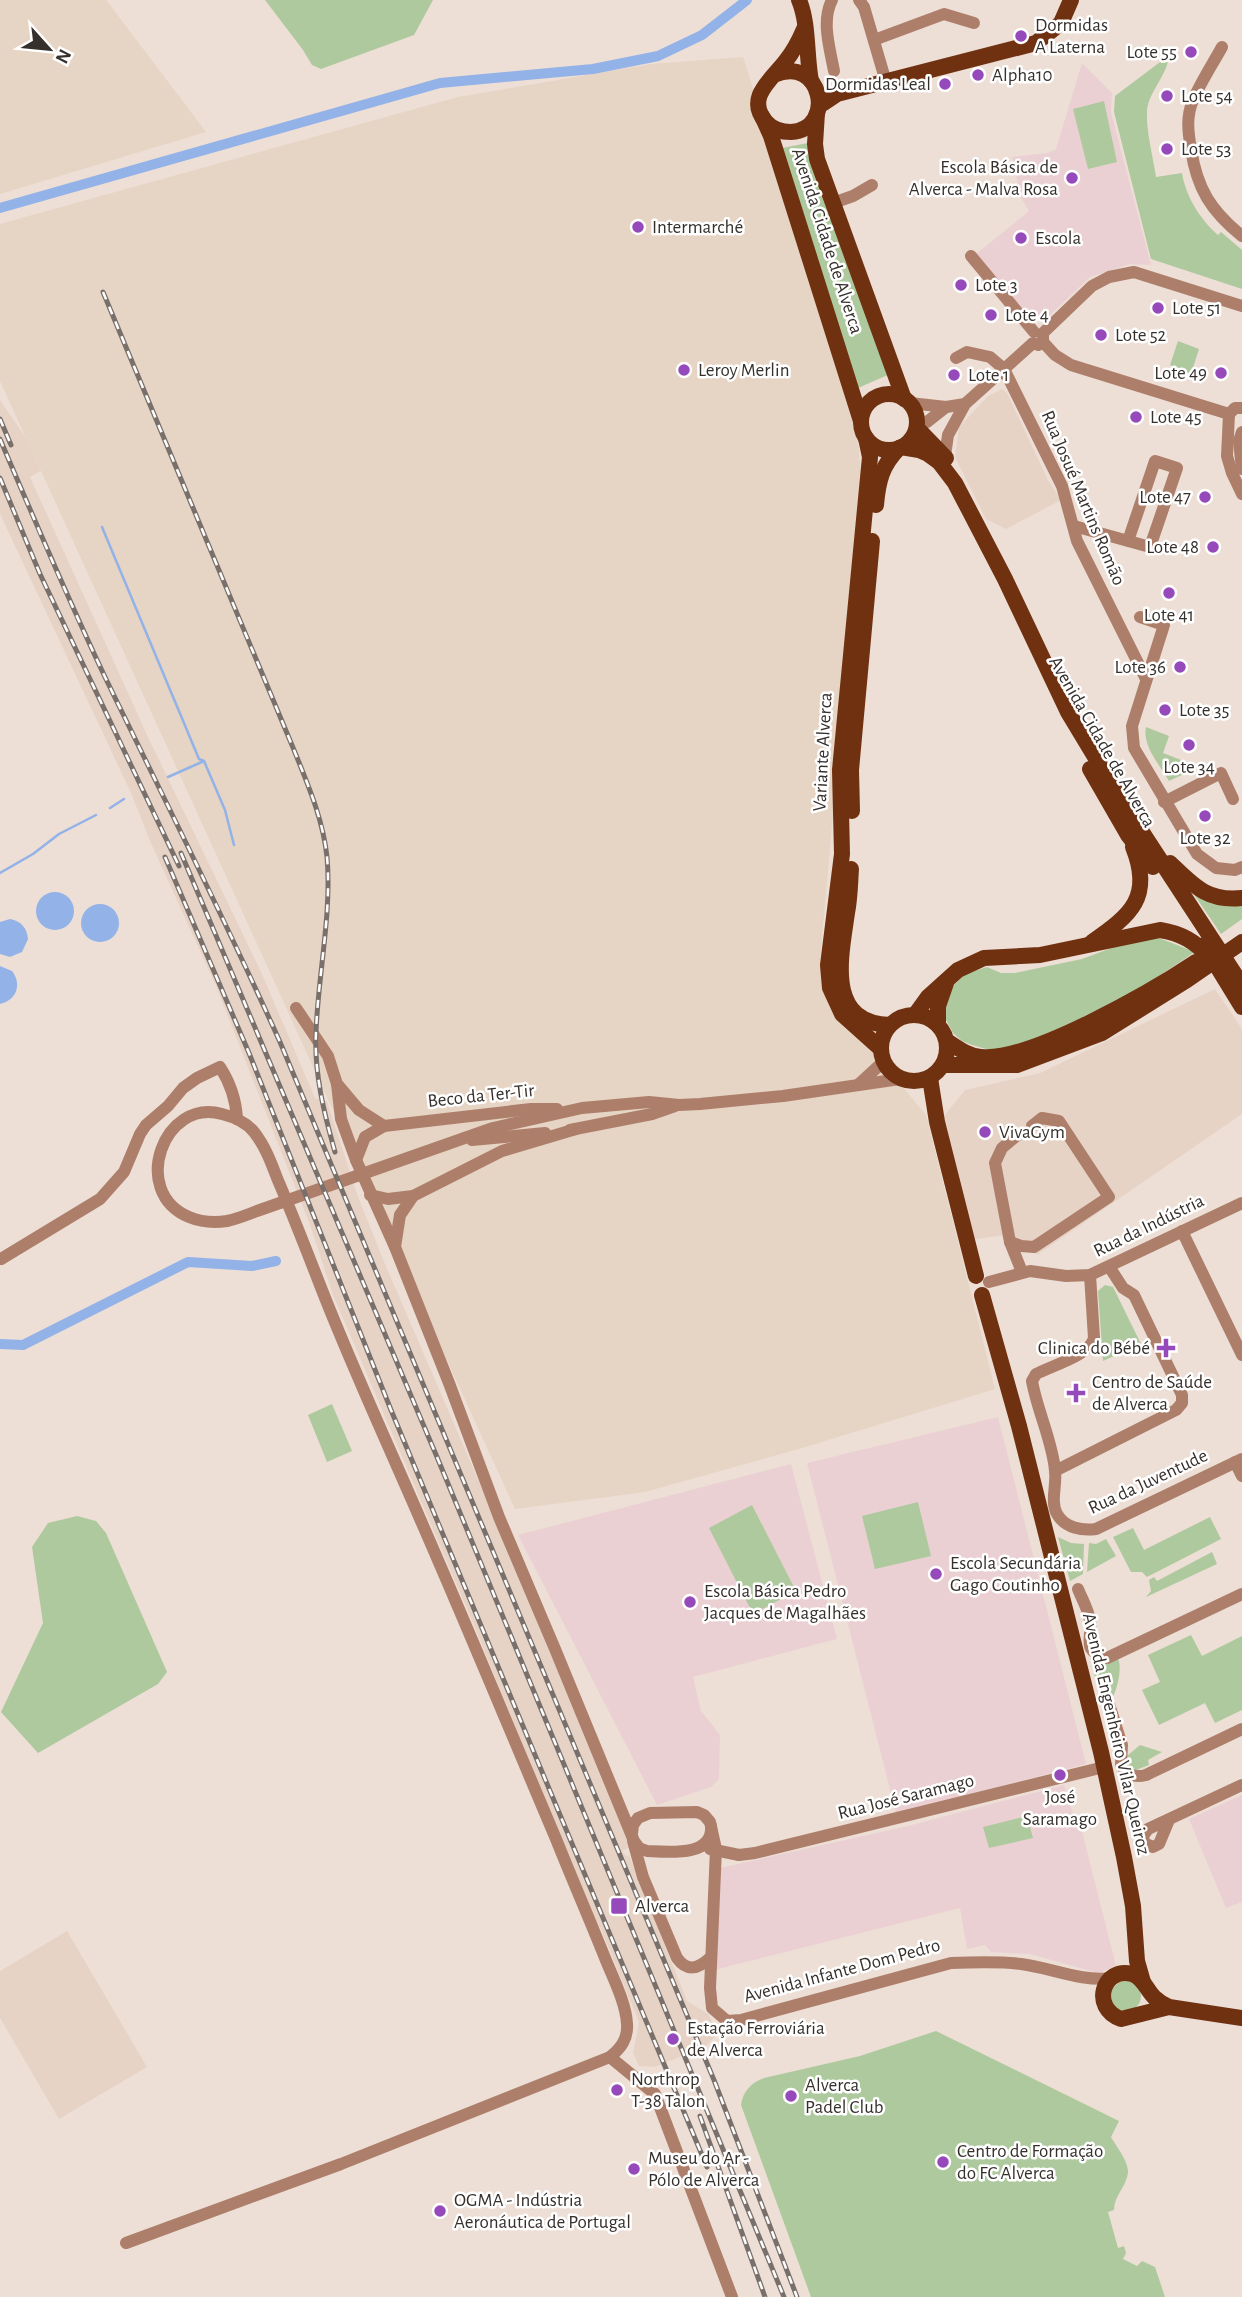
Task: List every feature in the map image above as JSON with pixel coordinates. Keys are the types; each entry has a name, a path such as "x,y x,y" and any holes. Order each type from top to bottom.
{"main road":[{"path":"799,0 804,16 813,83 819,99 818,110"},
{"path":"774,75 793,71 827,92 837,94 886,82 1037,43 1061,23 1071,0"},
{"path":"804,29 794,50 761,90 759,104 762,117 777,130 790,132 809,124 818,110 837,94"},
{"name":"Avenida Cidade de Alverca","path":"818,110 815,144 817,159 907,401"},
{"name":"Avenida Cidade de Alverca","path":"762,117 771,136 861,421"},
{"path":"886,394 907,401 916,414 917,427 909,442 900,448 882,449 866,438 861,421 865,408 874,399 886,394"},
{"name":"Avenida Cidade de Alverca","path":"917,427 945,456 953,470 954,483"},
{"name":"Variante Alverca","path":"866,438 870,457 840,770 842,854 828,965 830,988 842,1014 882,1055"},
{"name":"Avenida Cidade de Alverca","path":"900,448 928,454 939,462 954,483 1005,579 1068,712 1237,982 1242,1007"},
{"name":"Variante Alverca","path":"890,1026 877,1025 859,1016 849,1005 841,987 840,966 852,854 851,770 878,487 884,465 900,448"},
{"name":"Avenida Cidade de Alverca","path":"973,520 1026,650 1059,716 1128,835 1237,982"},
{"path":"1087,947 1123,921 1140,891 1139,862 1128,835"},
{"path":"1149,843 1199,891 1226,900 1242,898"},
{"path":"915,1015 928,997 957,970 984,958 1040,955 1160,930 1175,933 1202,949 1237,982"},
{"path":"943,1065 1017,1065 1102,1033 1242,935"},
{"path":"947,1041 943,1065 930,1078 906,1080 887,1069 882,1055 882,1040 890,1026 897,1020 915,1015 938,1025 947,1041 967,1054 995,1057 1020,1052 1186,975"},
{"path":"938,1025 938,1006 947,981"},
{"name":"Avenida Engenheiro Vilar Queiroz","path":"930,1078 934,1110 1019,1426 1104,1767 1133,1906 1134,1940 1139,1970 1145,1985"},
{"name":"Avenida Engenheiro Vilar Queiroz","path":"906,1080 934,1110"},
{"name":"Avenida Engenheiro Vilar Queiroz","path":"1115,1976 1128,1960 1134,1940"},
{"path":"1169,2007 1121,2019 1110,2013 1103,2001 1104,1989 1115,1976 1132,1974 1158,2001 1169,2007 1242,2018"},
{"path":"1140,2014 1148,2002 1145,1985"}],"street":[{"path":"832,0 827,10 826,22 834,71"},
{"path":"859,0 864,7 886,82"},
{"path":"874,40 944,14 974,23"},
{"path":"1222,47 1192,102 1187,127 1196,179 1214,209 1242,236"},
{"path":"833,203 872,185"},
{"path":"971,256 1055,355 1071,365 1229,418 1235,428 1242,430 1242,469"},
{"path":"945,456 947,435 965,404 1092,286 1109,277 1133,272 1152,276 1242,306"},
{"path":"956,358 967,352 989,357 1004,369"},
{"name":"Rua Josué Martins Romão","path":"1004,369 1062,486 1077,541 1146,679"},
{"path":"907,401 946,407 965,404"},
{"path":"917,427 946,407"},
{"path":"1242,408 1235,408 1229,418 1226,441 1232,473 1242,494"},
{"path":"1074,526 1128,541 1150,547 1177,468 1155,461 1128,541"},
{"path":"1140,617 1164,625 1132,726 1132,742 1138,758 1197,854 1216,868 1235,870 1242,867"},
{"path":"1164,802 1221,773 1233,799"},
{"path":"296,1009 328,1056 337,1084 341,1119 356,1160 395,1247 499,1517 632,1835 643,1877 677,1958 685,1966 701,1967 710,1958 716,1849 708,1818 697,1812 646,1814 631,1809 615,1793"},
{"path":"857,1086 882,1055"},
{"path":"1,1259 100,1199 124,1172 146,1125 168,1106 183,1088 197,1078 220,1067 230,1082 237,1104 237,1119"},
{"path":"126,2243 341,2164 610,2057 624,2042 627,2023 607,1964 474,1643 328,1305 267,1153 253,1131 237,1119 209,1111 190,1116 170,1133 159,1152 157,1164 160,1188 170,1205 179,1212 202,1221 228,1221 257,1211 380,1166 493,1128 582,1108 649,1102 678,1105 783,1096 906,1080"},
{"path":"337,1084 359,1110 384,1126 365,1137 356,1160"},
{"path":"455,1142 576,1129 652,1114 678,1105"},
{"name":"Beco da Ter-Tir","path":"384,1126 531,1109 582,1108"},
{"path":"1010,1242 1034,1247 1109,1197 1059,1121 1042,1118 1032,1126"},
{"path":"370,1195 388,1199 413,1195 502,1151 576,1129"},
{"path":"1014,1138 1002,1148 995,1163 1010,1242 1026,1272"},
{"path":"395,1247 400,1215 413,1195"},
{"name":"Rua da Indústria","path":"982,1284 1026,1272 1066,1276 1090,1275 1110,1268 1242,1203"},
{"path":"1182,1231 1242,1355"},
{"path":"1026,1272 1034,1247"},
{"path":"1055,1471 1176,1410 1182,1403 1182,1395 1134,1295 1123,1288 1110,1268"},
{"name":"Rua da Juventude","path":"1090,1275 1093,1344 1086,1351 1036,1374 1032,1381 1055,1471 1054,1503 1058,1517 1072,1527 1087,1530 1105,1525 1239,1460"},
{"path":"1239,1460 1242,1476"},
{"path":"1078,1588 1091,1622 1088,1640 1093,1651 1107,1658 1242,1594"},
{"path":"1110,1707 1122,1745 1121,1765 1124,1771 1135,1776 1146,1775 1242,1728"},
{"name":"Rua José Saramago","path":"632,1835 639,1848 647,1851 716,1849 739,1855 755,1853 1104,1767"},
{"path":"1169,1819 1242,1785"},
{"path":"632,1835 635,1821 646,1814"},
{"path":"694,1850 708,1842 712,1834 711,1826"},
{"name":"Avenida Infante Dom Pedro","path":"710,1958 712,2008 727,2021 741,2020 951,1963 986,1961 1021,1964 1094,1980 1115,1976"},
{"path":"610,2057 655,2094 732,2297"}],"shaded area":[{"path":"0,0 106,0 206,132 0,194"},
{"path":"743,57 855,406 862,487 820,960 830,1000 926,1115 995,1389 802,1448 645,1492 515,1509 0,381 0,224 458,97 652,64"},
{"name":"Escola Básica de Alverca - Malva Rosa","path":"1082,63 1112,93 1111,112 1151,265 1130,264 1090,277 1049,316 1036,319 1024,312 976,254 1029,211 1021,198 1012,157 1048,153 1056,149"},
{"path":"1002,389 1007,393 1048,480 1061,500 1006,529 986,519 955,457 959,427 988,396"},
{"path":"0,400 26,438 41,471 30,477 148,737 262,974 315,1098 327,1101 358,1197 385,1264 631,1847 622,1851 626,1856 629,1855 687,2001 708,2014 718,2033 706,2046 655,2067 639,2066 633,2053 639,2022 600,1927 596,1926 473,1623 333,1295 310,1225 216,986 131,793 0,514"},
{"path":"1215,989 1242,1029 1242,1114 1037,1255 1005,1235 970,1240 943,1117 965,1090 1040,1073"},
{"name":"Escola Secundária Gago Coutinho","path":"998,1417 1086,1764 896,1813 807,1463"},
{"name":"Escola Básica Pedro Jacques de Magalhães","path":"791,1464 837,1639 693,1677 701,1711 720,1735 719,1779 711,1787 657,1805 518,1535"},
{"path":"1064,1785 1069,1804 1082,1831 1116,1966 1098,1973 1030,1954 991,1952 985,1945 967,1949 960,1908 714,1970 720,1868 908,1826"},
{"path":"1242,1795 1242,1902 1226,1908 1189,1819"},
{"path":"67,1931 147,2067 59,2119 0,2018 0,1971"}],"green space":[{"path":"265,0 433,0 414,35 321,69 312,65"},
{"path":"1168,56 1166,69 1151,97 1147,111 1156,177 1182,173 1190,199 1205,222 1218,235 1221,232 1242,250 1242,289 1151,259 1114,112 1115,96"},
{"path":"1104,101 1117,162 1088,169 1073,109"},
{"path":"808,143 890,374 858,388 782,148"},
{"path":"1178,341 1199,349 1191,374 1170,365"},
{"path":"1146,727 1169,736 1163,753 1199,767 1169,781 1149,748"},
{"path":"1191,890 1242,903 1242,919 1221,934"},
{"path":"1159,938 1195,952 1121,1001 1025,1043 1000,1049 972,1045 953,1033 944,1016 946,1000 953,986 965,974 987,967 1001,973 1015,973 1082,959 1125,943"},
{"path":"1105,1285 1113,1287 1141,1344 1103,1361 1098,1291"},
{"path":"332,1404 352,1451 327,1462 308,1415"},
{"path":"918,1502 931,1556 875,1569 862,1516"},
{"path":"752,1505 796,1591 753,1614 709,1528"},
{"path":"77,1516 96,1521 106,1533 167,1672 158,1684 38,1753 1,1712 43,1623 32,1547 48,1523"},
{"path":"1210,1517 1221,1539 1147,1577 1142,1572 1131,1572 1113,1537 1133,1528 1144,1550"},
{"path":"1058,1537 1071,1543 1084,1544 1083,1574 1070,1581"},
{"path":"1106,1539 1116,1556 1087,1572 1089,1543 1096,1544"},
{"path":"1212,1552 1217,1564 1146,1597 1151,1591 1149,1580 1154,1577 1157,1581"},
{"path":"1191,1635 1202,1656 1242,1636 1242,1710 1215,1723 1205,1703 1159,1725 1142,1690 1160,1682 1148,1655"},
{"path":"1090,1657 1118,1658 1118,1682 1108,1705 1101,1702"},
{"path":"1140,1745 1162,1752 1148,1760 1149,1765 1136,1770 1130,1767 1127,1756"},
{"path":"1027,1816 1033,1838 989,1848 983,1827"},
{"path":"1126,1981 1137,1985 1141,1996 1137,2007 1126,2011 1115,2007 1111,1996 1115,1985"},
{"name":"Centro de Formação do FC Alverca","path":"936,2031 1119,2121 1111,2137 1124,2159 1128,2173 1114,2210 1108,2212 1118,2248 1124,2246 1126,2253 1123,2259 1137,2266 1142,2261 1155,2267 1165,2297 811,2297 741,2105 744,2096 755,2082 764,2078 860,2056"}],"water":[{"path":"55,892 68,898 74,911 68,924 55,930 42,924 36,911 42,898"},
{"path":"100,904 113,910 119,923 113,936 100,942 87,936 81,923 87,910"},
{"path":"10,919 23,926 28,939 22,952 10,957 0,954 0,922"},
{"path":"0,966 12,971 17,986 14,995 0,1004"}],"waterway":[{"path":"0,208 440,83 593,69 658,56 702,35 747,0"},
{"path":"102,527 199,759 204,761 225,810 234,845"},
{"path":"168,777 204,761"},
{"path":"110,808 124,799"},
{"path":"0,873 33,854 59,834 96,815"},
{"path":"0,1344 23,1345 188,1262 252,1266 276,1261"}],"tunnel":[{"path":"1014,1138 1032,1126"}],"railway":[{"path":"103,292 294,750 318,816 325,843 328,878 316,1047 321,1093 335,1152"},
{"path":"0,419 11,445"},
{"path":"0,439 91,648 280,1042 714,2080 797,2297"},
{"path":"0,478 40,574 179,866"},
{"path":"181,853 437,1457 784,2297"},
{"path":"165,857 249,1053 391,1410 707,2167"},
{"path":"700,2116 765,2297"}],"place":[{"name":"Dormidas A Laterna","path":"1021,36"},
{"name":"Lote 55","path":"1191,52"},
{"name":"Alpha10","path":"978,75"},
{"name":"Dormidas Leal","path":"945,84"},
{"name":"Lote 54","path":"1167,96"},
{"name":"Lote 53","path":"1167,149"},
{"name":"Escola Básica de Alverca - Malva Rosa","path":"1072,178"},
{"name":"Intermarché","path":"638,227"},
{"name":"Escola","path":"1021,238"},
{"name":"Lote 3","path":"961,285"},
{"name":"Lote 51","path":"1158,308"},
{"name":"Lote 4","path":"991,315"},
{"name":"Lote 52","path":"1101,335"},
{"name":"Leroy Merlin","path":"684,370"},
{"name":"Lote 49","path":"1221,373"},
{"name":"Lote 1","path":"954,375"},
{"name":"Lote 45","path":"1136,417"},
{"name":"Lote 47","path":"1205,497"},
{"name":"Lote 48","path":"1213,547"},
{"name":"Lote 41","path":"1169,593"},
{"name":"Lote 36","path":"1180,667"},
{"name":"Lote 35","path":"1165,710"},
{"name":"Lote 34","path":"1189,745"},
{"name":"Lote 32","path":"1205,816"},
{"name":"VivaGym","path":"985,1132"},
{"name":"Clinica do Bébé","path":"1166,1348"},
{"name":"Centro de Saúde de Alverca","path":"1076,1393"},
{"name":"Escola Secundária Gago Coutinho","path":"936,1574"},
{"name":"Escola Básica Pedro Jacques de Magalhães","path":"690,1602"},
{"name":"José Saramago","path":"1060,1775"},
{"name":"Alverca","path":"619,1906"},
{"name":"Estação Ferroviária de Alverca","path":"673,2039"},
{"name":"Northrop T-38 Talon","path":"617,2090"},
{"name":"Alverca Padel Club","path":"791,2096"},
{"name":"Centro de Formação do FC Alverca","path":"943,2162"},
{"name":"Museu do Ar - Pólo de Alverca","path":"634,2169"},
{"name":"OGMA - Indústria Aeronáutica de Portugal","path":"440,2211"}]}
